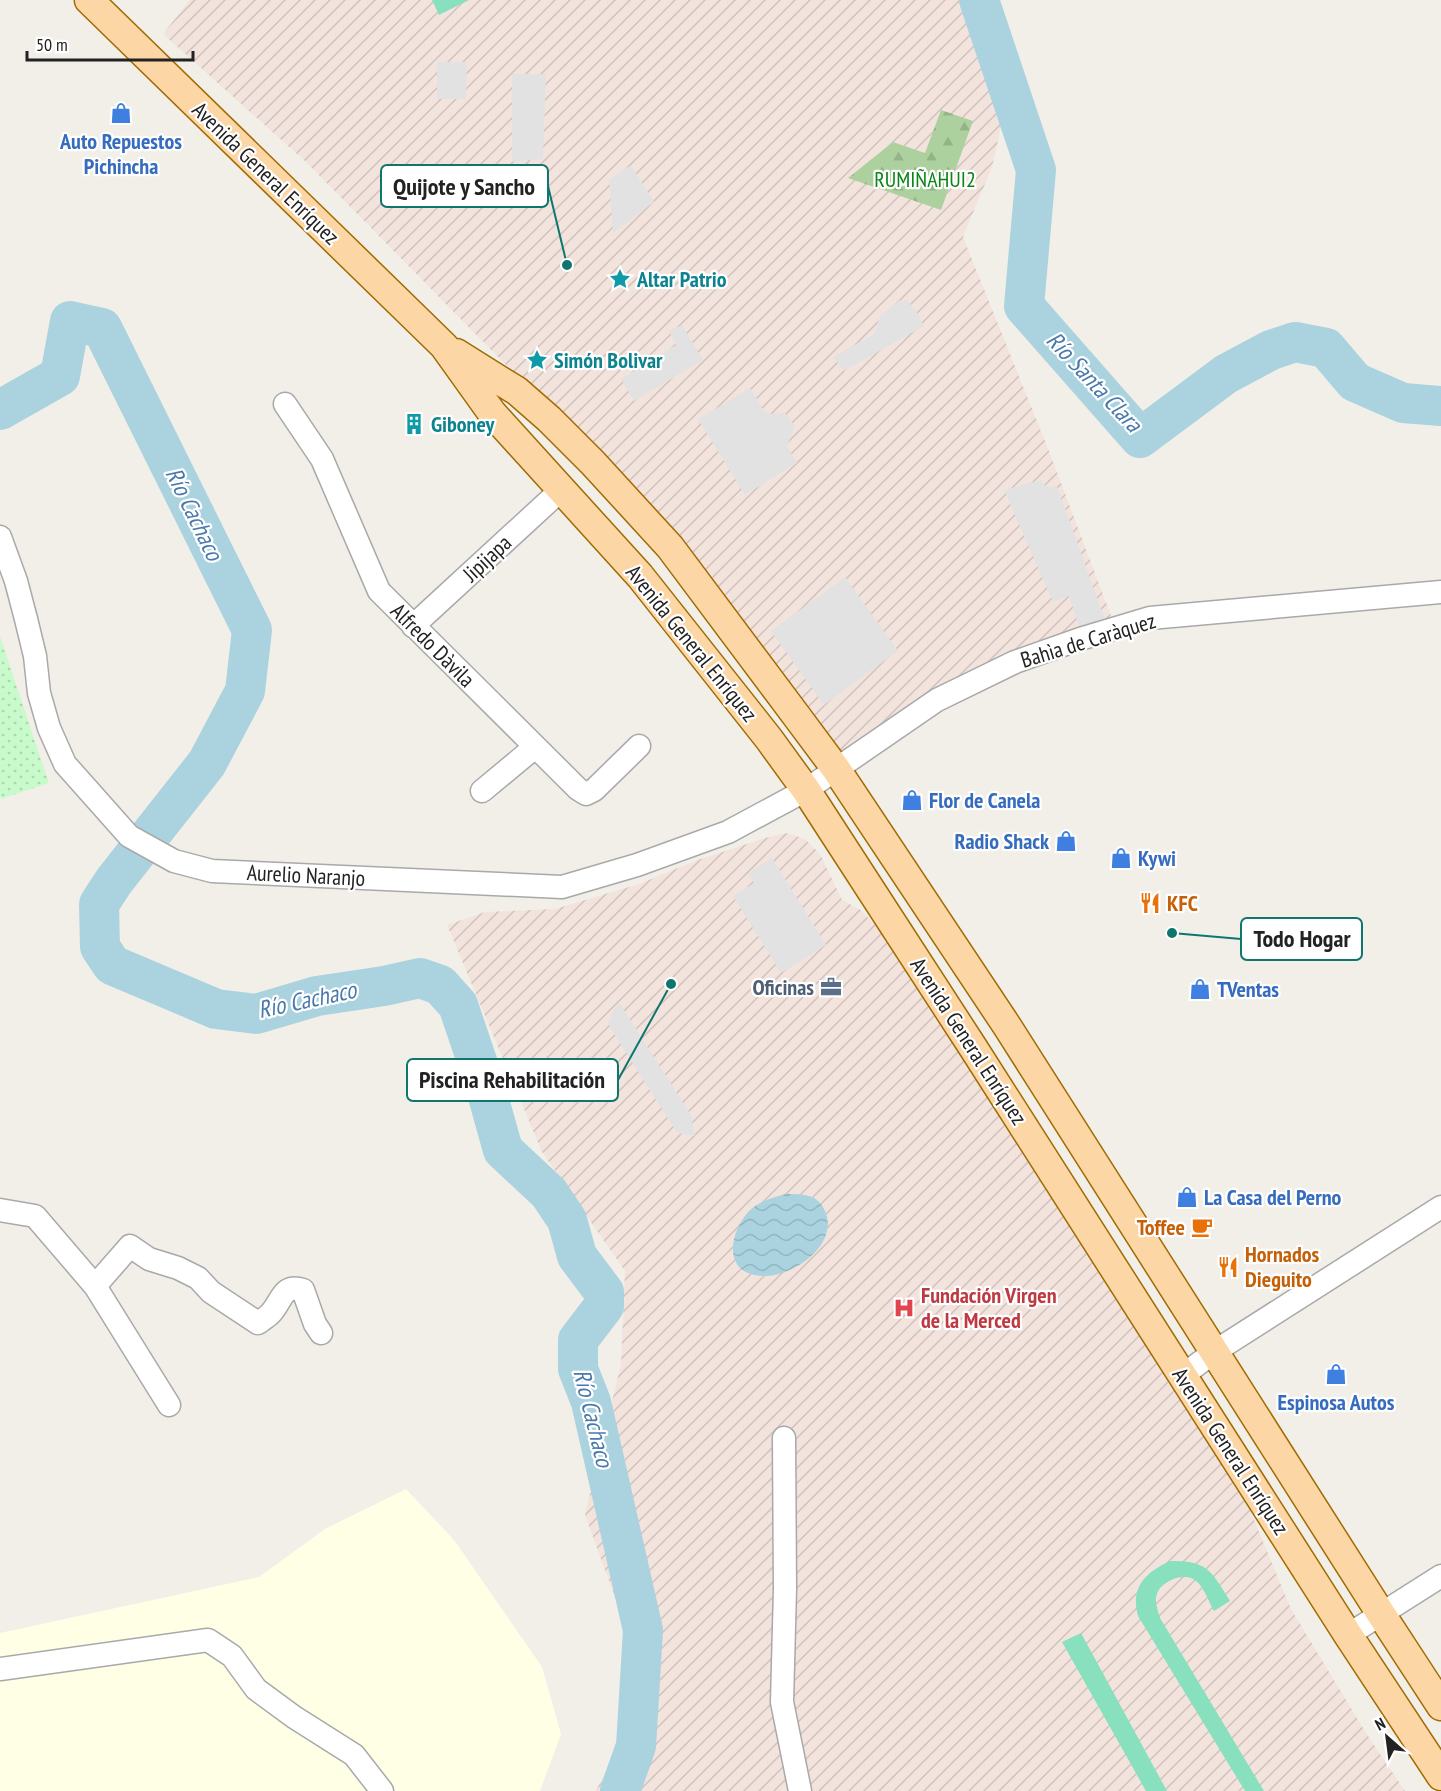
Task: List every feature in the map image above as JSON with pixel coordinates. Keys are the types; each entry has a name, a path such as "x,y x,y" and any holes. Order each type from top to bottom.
{"main road":[{"name":"Avenida General Enríquez","path":"89,0 444,346 492,413 640,576 769,740 806,790 1348,1635 1441,1776"},
{"name":"Avenida General Enríquez","path":"444,346 517,392 549,419 594,463 670,547 836,769 1006,1026 1441,1706"},
{"path":"769,740 798,718"},
{"path":"974,1049 1006,1026"}],"street":[{"name":"Alfredo Dàvila","path":"285,404 322,459 379,591 578,789 586,794 594,790 639,746"},
{"name":"Jipijapa","path":"413,626 562,489"},
{"name":"Aurelio Naranjo","path":"0,537 16,581 26,619 35,656 39,693 49,728 65,764 129,836 174,861 212,871 562,887 637,865 728,832 806,790"},
{"name":"Bahìa de Caràquez","path":"806,790 937,700 1015,662 1149,618 1441,592"},
{"path":"482,791 535,747"},
{"path":"1182,1376 1214,1352 1441,1207"},
{"path":"0,1209 35,1216 95,1286 169,1406"},
{"path":"95,1286 130,1246 149,1259 178,1268 198,1278 211,1292 258,1323 271,1313 288,1289 295,1287 303,1290 315,1324 321,1333"},
{"path":"784,1438 785,1589 782,1702 800,1791"},
{"path":"1348,1635 1441,1576"},
{"path":"0,1669 208,1640 232,1656 256,1689 294,1717 354,1755 382,1791"}],"shaded area":[{"path":"190,0 961,0 969,32 1002,123 992,167 963,237 1049,451 1113,621 1000,656 956,678 838,757 581,441 306,162 163,34"},
{"path":"437,62 467,62 466,99 437,99"},
{"path":"512,74 546,74 543,159 512,162"},
{"path":"631,165 654,202 613,233 609,180"},
{"path":"900,300 908,301 924,326 844,371 833,357 874,334 880,316"},
{"path":"682,325 703,360 634,401 621,379 676,345 669,331"},
{"path":"750,388 764,411 772,414 785,413 795,426 787,446 797,463 745,495 698,419"},
{"path":"1041,480 1046,487 1057,486 1105,620 1081,632 1069,596 1053,602 1004,490"},
{"path":"845,577 898,651 824,705 771,631"},
{"name":"Fundación Virgen de la Merced","path":"787,833 805,839 820,854 842,900 861,910 877,927 932,1009 1135,1329 1242,1491 1291,1609 1366,1733 1405,1791 596,1791 617,1748 625,1625 585,1515 621,1364 625,1271 542,1152 447,925 485,912 555,909 639,884 695,861"},
{"path":"772,858 826,945 781,973 733,896 754,883 748,873"},
{"path":"620,1004 691,1115 695,1136 677,1133 608,1024 614,1008"},
{"path":"406,1489 454,1540 542,1667 561,1734 540,1791 0,1791 0,1633 259,1577 325,1529"}],"green space":[{"path":"432,0 469,0 439,15"},
{"name":"RUMIÑAHUI2","path":"941,110 973,121 941,210 848,178 893,142 925,153"},
{"path":"0,636 49,783 1,799 0,796"},
{"path":"1170,1561 1193,1563 1208,1570 1230,1601 1214,1611 1197,1581 1188,1577 1167,1582 1159,1590 1156,1600 1160,1618 1264,1791 1245,1791 1138,1616 1136,1597 1142,1582 1154,1570"},
{"path":"1081,1633 1167,1791 1146,1791 1062,1642"}],"water":[{"path":"786,1194 806,1195 819,1202 825,1211 828,1224 826,1236 820,1247 810,1257 787,1271 762,1276 749,1274 740,1268 735,1260 733,1251 737,1230 749,1211 757,1205"}],"waterway":[{"name":"Río Santa Clara","path":"979,0 1036,170 1024,306 1140,438 1226,374 1271,350 1295,342 1326,348 1355,382 1403,403 1441,406"},
{"name":"Río Cachaco","path":"0,410 60,376 70,321 102,328 252,630 245,691 207,763 114,881 99,904 100,947 112,965 216,1009 256,1014 317,996 420,978 440,985 458,1005 484,1082 503,1150 549,1193 567,1220 577,1256 604,1292 604,1306 578,1340 578,1369 591,1402 643,1630 636,1746 620,1791"}],"place":[{"name":"Auto Repuestos Pichincha","path":"121,113"},
{"name":"Quijote y Sancho","path":"567,265"},
{"name":"Altar Patrio","path":"620,279"},
{"name":"Simón Bolivar","path":"537,360"},
{"name":"Giboney","path":"414,424"},
{"name":"Flor de Canela","path":"912,800"},
{"name":"Radio Shack","path":"1066,841"},
{"name":"Kywi","path":"1121,858"},
{"name":"KFC","path":"1150,903"},
{"name":"Todo Hogar","path":"1172,933"},
{"name":"Piscina Rehabilitación","path":"671,984"},
{"name":"Oficinas","path":"831,987"},
{"name":"TVentas","path":"1200,989"},
{"name":"La Casa del Perno","path":"1187,1197"},
{"name":"Toffee","path":"1202,1227"},
{"name":"Hornados Dieguito","path":"1228,1267"},
{"name":"Fundación Virgen de la Merced","path":"904,1308"},
{"name":"Espinosa Autos","path":"1336,1374"}]}
